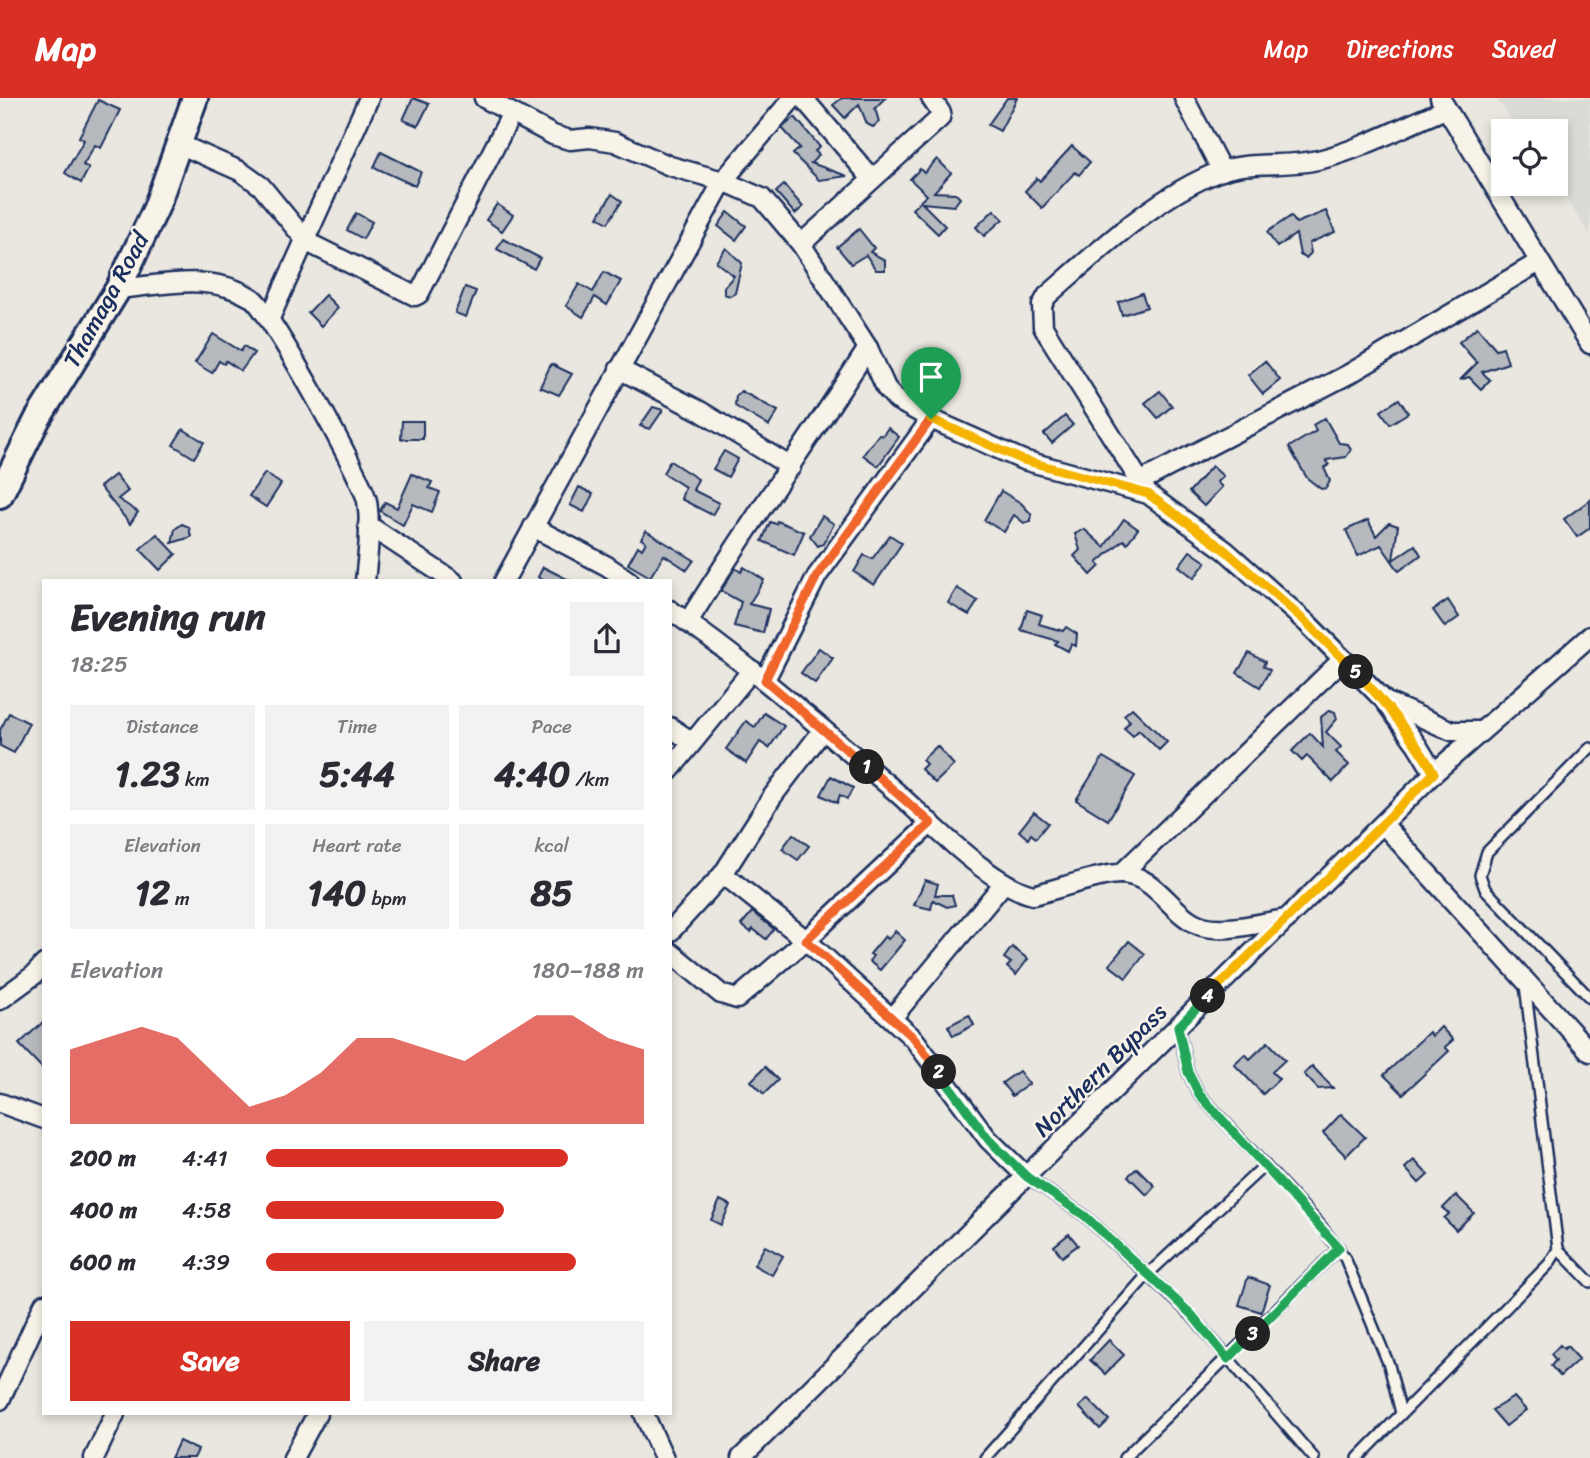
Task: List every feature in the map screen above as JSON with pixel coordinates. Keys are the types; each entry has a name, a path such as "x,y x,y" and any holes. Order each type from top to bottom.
{"main road":[{"name":"Thamaga Road","path":"0,495 37,420 118,289 156,208 195,98"}],"street":[{"path":"270,318 307,242 369,98"},
{"path":"484,98 553,135 570,140 590,138 615,142 670,166 723,181 762,198 801,244 868,348 886,388 897,400 931,419 1023,460 1145,487 1349,374 1539,262"},
{"path":"505,579 723,181 793,98"},
{"path":"803,98 872,179"},
{"path":"801,244 940,118 941,113 931,98"},
{"path":"1184,98 1222,171"},
{"path":"1434,773 1418,745 1383,699 1343,659 1226,551 1145,487 1043,327 1042,305 1047,296 1119,233 1156,206 1222,171 1290,166 1324,159 1443,103 1590,344"},
{"path":"179,144 240,171 261,186 307,242 411,295 419,294 512,113"},
{"path":"118,289 201,281 253,299 270,318 367,500 365,579"},
{"path":"688,622 734,547 791,467 868,348"},
{"path":"619,369 700,411 791,467"},
{"path":"672,767 692,742 759,675 817,576 931,419"},
{"path":"368,525 450,579"},
{"path":"533,527 626,579"},
{"path":"672,611 759,675 1004,883 1033,895 1121,874 1143,879 1202,926 1219,928 1287,919"},
{"name":"Northern Bypass","path":"741,1458 1434,773 1590,636"},
{"path":"1121,874 1343,659"},
{"path":"1383,699 1452,731 1479,731"},
{"path":"672,728 692,742"},
{"path":"672,930 723,874 772,797 823,730"},
{"path":"672,954 721,994 737,999 806,940 931,823"},
{"path":"1383,824 1590,1052"},
{"path":"723,874 806,940 923,1048 988,1139 1027,1177"},
{"path":"892,1018 1004,883"},
{"path":"0,1000 42,966"},
{"path":"0,1103 42,1118"},
{"path":"0,1400 42,1308"},
{"path":"94,1458 115,1415"},
{"path":"293,1458 316,1415"},
{"path":"644,1415 664,1458"}],"lane":[{"path":"1590,748 1487,852 1480,874 1485,889 1590,998"},
{"path":"1525,983 1558,1249 1590,1282"},
{"path":"1178,1027 1188,1072 1199,1094 1339,1248 1389,1365 1401,1413"},
{"path":"985,1458 1147,1274 1265,1165"},
{"path":"1027,1177 1085,1216 1192,1315 1314,1458"},
{"path":"1124,1458 1339,1248"},
{"path":"1358,1458 1549,1264 1558,1249"}],"shaded area":[{"path":"1496,98 1590,98 1590,234 1563,196 1568,196 1568,119 1511,119"}],"building":[{"path":"413,98 429,104 418,126 403,120"},
{"path":"842,98 885,98 875,108 879,122 873,127 867,124 859,104 845,118 833,105"},
{"path":"1007,98 1017,98 1000,131 988,125"},
{"path":"98,100 120,110 101,148 95,145 83,165 89,168 81,183 65,173 84,140 79,137"},
{"path":"795,117 820,147 815,151 819,155 811,163 847,176 819,180 793,154 800,148 782,128"},
{"path":"1072,146 1090,162 1079,175 1075,172 1042,208 1025,191 1037,178 1040,181"},
{"path":"381,152 421,172 415,186 374,167"},
{"path":"937,159 951,173 934,192 955,193 960,198 954,206 922,203 945,226 938,234 912,209 927,195 910,179 920,169 924,173"},
{"path":"784,185 803,207 795,214 776,192"},
{"path":"612,194 622,201 608,223 598,217"},
{"path":"497,204 513,215 502,231 486,220"},
{"path":"994,210 1003,219 984,236 976,227"},
{"path":"1326,211 1335,232 1309,243 1311,253 1306,258 1300,255 1296,234 1277,247 1267,232 1291,216 1296,223"},
{"path":"728,212 746,226 736,240 718,226"},
{"path":"356,213 372,222 363,239 347,230"},
{"path":"859,229 874,248 870,252 885,260 885,270 876,270 866,255 851,264 837,247"},
{"path":"503,239 540,258 534,269 497,249"},
{"path":"726,248 742,263 735,293 730,296 724,294 724,287 734,276 716,262"},
{"path":"604,272 621,281 607,305 595,297 583,317 566,306 579,284 593,292"},
{"path":"465,287 476,291 466,317 455,313"},
{"path":"1142,293 1147,307 1122,315 1118,302"},
{"path":"325,295 338,308 321,326 308,313"},
{"path":"1477,327 1496,349 1503,347 1508,363 1482,372 1490,380 1481,389 1469,377 1460,380 1477,363 1459,342"},
{"path":"213,334 241,351 244,346 254,353 241,371 226,361 224,364 219,361 212,373 195,363"},
{"path":"1265,361 1280,380 1263,394 1248,375"},
{"path":"551,364 572,374 559,395 540,387"},
{"path":"741,391 778,411 769,426 735,406 736,396"},
{"path":"1160,391 1172,406 1158,418 1145,403"},
{"path":"1399,399 1408,413 1390,424 1381,411"},
{"path":"653,407 663,410 650,429 640,426"},
{"path":"1065,416 1073,425 1052,443 1044,434"},
{"path":"1325,418 1339,443 1348,444 1351,450 1346,457 1326,460 1329,465 1324,468 1330,481 1326,488 1321,489 1307,478 1289,447 1316,431 1313,425"},
{"path":"402,421 423,421 423,439 401,439"},
{"path":"888,428 899,437 878,466 863,455 879,434 882,436"},
{"path":"183,429 204,442 194,458 173,445"},
{"path":"724,451 738,459 728,477 713,469"},
{"path":"670,461 698,479 693,490 719,503 712,515 681,499 685,487 663,473"},
{"path":"1212,466 1223,476 1217,482 1222,487 1204,506 1189,492"},
{"path":"265,473 281,484 266,507 249,496"},
{"path":"412,474 432,482 429,488 440,492 432,512 413,504 403,525 380,511 385,502 397,508"},
{"path":"115,475 128,491 118,499 138,512 130,524 100,487"},
{"path":"579,487 593,494 584,512 570,505"},
{"path":"1001,491 1021,503 1031,514 1031,521 1024,523 1014,515 1004,532 984,520"},
{"path":"1590,500 1590,528 1577,537 1564,519"},
{"path":"822,516 834,524 823,544 818,546 810,536"},
{"path":"1124,519 1138,529 1127,543 1123,540 1097,563 1100,566 1091,575 1074,556 1080,550 1075,534 1084,529 1104,547"},
{"path":"1368,520 1376,536 1389,523 1398,526 1393,560 1415,545 1421,555 1399,571 1381,545 1358,556 1346,530"},
{"path":"777,521 804,532 794,555 762,541 770,522 776,524"},
{"path":"182,524 189,527 191,537 172,543 175,529"},
{"path":"646,531 694,560 687,570 664,555 650,577 628,564 638,546 642,549 646,542 641,539"},
{"path":"157,534 176,554 160,570 140,549"},
{"path":"890,535 902,543 874,585 854,572 864,555 872,559"},
{"path":"1190,551 1206,562 1194,578 1179,566"},
{"path":"543,567 567,579 542,579 538,577"},
{"path":"744,567 764,580 749,604 769,609 763,633 734,626 741,602 721,591 735,568 741,572"},
{"path":"957,588 978,601 969,615 948,603"},
{"path":"1448,600 1459,617 1445,627 1433,610"},
{"path":"1027,610 1042,615 1039,624 1063,631 1066,627 1077,634 1076,646 1071,644 1068,651 1055,644 1058,641 1021,630"},
{"path":"819,648 833,658 815,683 801,673"},
{"path":"1249,653 1265,662 1263,666 1270,670 1260,687 1237,673"},
{"path":"1132,708 1167,742 1159,750 1139,730 1133,736 1124,728 1130,721 1124,715"},
{"path":"1330,710 1335,712 1337,719 1326,732 1341,747 1336,752 1349,765 1333,782 1307,756 1302,761 1292,751 1310,733 1323,747 1321,717"},
{"path":"9,713 29,723 14,753 0,746 0,730"},
{"path":"764,713 784,726 769,748 760,742 746,763 726,749 746,721 755,727"},
{"path":"937,746 954,765 935,783 921,769 926,764 922,760"},
{"path":"1103,757 1135,776 1108,820 1076,800"},
{"path":"831,776 853,788 847,799 840,795 837,803 821,795"},
{"path":"1034,812 1048,823 1036,838 1031,834 1028,839 1019,831"},
{"path":"793,834 809,846 798,860 782,849"},
{"path":"925,880 938,884 935,895 952,895 955,905 947,907 933,900 931,909 914,905"},
{"path":"752,912 774,929 766,939 753,929 751,932 741,925"},
{"path":"895,931 905,940 880,970 869,961 873,956 870,954 885,936 888,939"},
{"path":"1129,941 1145,954 1126,978 1109,965"},
{"path":"1012,947 1028,959 1016,975 1007,967 1011,963 1004,958"},
{"path":"969,1015 974,1025 953,1036 948,1026"},
{"path":"42,1023 42,1068 19,1044"},
{"path":"1441,1027 1453,1040 1445,1047 1449,1051 1403,1094 1384,1075 1429,1032 1432,1036"},
{"path":"1268,1042 1285,1060 1272,1072 1279,1079 1263,1094 1234,1064 1245,1054 1250,1059"},
{"path":"1312,1066 1333,1088 1318,1089 1304,1074"},
{"path":"765,1067 778,1080 764,1094 751,1081"},
{"path":"1019,1071 1029,1084 1012,1096 1002,1083"},
{"path":"1341,1114 1365,1137 1346,1156 1323,1133"},
{"path":"1414,1160 1428,1175 1419,1183 1405,1168"},
{"path":"1137,1168 1155,1186 1147,1195 1128,1176"},
{"path":"1456,1195 1474,1213 1456,1230 1444,1218 1449,1214 1443,1208"},
{"path":"720,1200 730,1205 721,1225 711,1220"},
{"path":"1069,1234 1078,1245 1062,1257 1054,1246"},
{"path":"765,1246 783,1256 772,1275 754,1265"},
{"path":"1248,1277 1270,1285 1261,1312 1239,1305"},
{"path":"1109,1340 1124,1355 1105,1374 1090,1360"},
{"path":"1560,1345 1564,1349 1567,1346 1579,1359 1560,1376 1551,1366 1556,1360 1551,1354"},
{"path":"1514,1397 1526,1410 1506,1426 1492,1410"},
{"path":"1088,1399 1109,1420 1100,1429 1079,1407"},
{"path":"179,1441 198,1450 194,1458 171,1458"}],"route":[{"path":"931,419 1023,460 1148,494 1226,551 1307,623 1383,699 1418,745 1434,773 1178,1027 1188,1072 1208,1107 1321,1225 1339,1248 1228,1359 1192,1315 1085,1216 1027,1177 988,1139 915,1039 806,940 931,823 765,680 808,590 931,419"}]}
